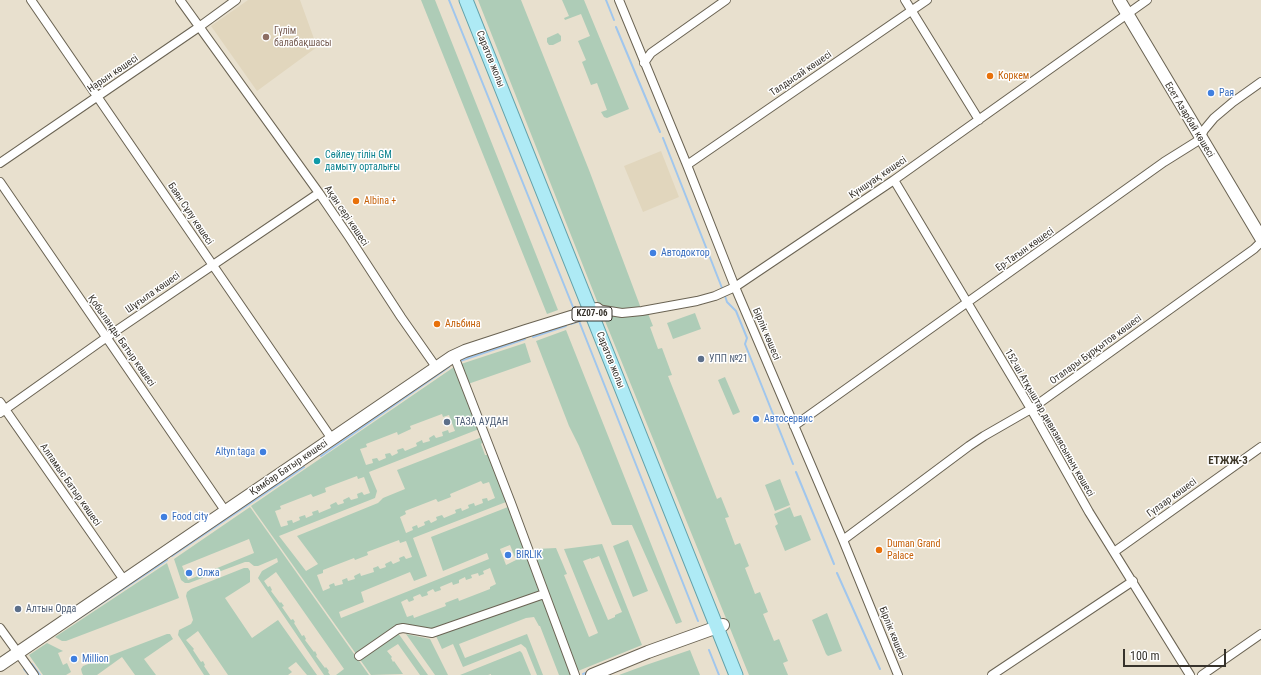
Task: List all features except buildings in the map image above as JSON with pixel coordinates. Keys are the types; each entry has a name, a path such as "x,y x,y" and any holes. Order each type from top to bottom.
{"main road":[{"name":"Саратов жолы","path":"466,0 720,626 743,675"},
{"name":"Саратов жолы","path":"473,0 593,310"},
{"name":"Есет Азарбай көшесі","path":"1119,0 1261,238"},
{"name":"Қамбар Батыр көшесі","path":"0,665 454,356 471,349 593,310"},
{"name":"Саратов жолы","path":"720,626 736,675"},
{"path":"592,675 648,652 720,626"}],"street":[{"name":"Баян Сұлу көшесі","path":"31,0 332,439"},
{"name":"Ақан сері көшесі","path":"180,0 319,193 436,367"},
{"name":"Нарын көшесі","path":"0,163 236,0"},
{"name":"Бірлік көшесі","path":"619,0 687,165 735,287 843,540 898,675"},
{"path":"644,63 651,53 726,0"},
{"path":"905,0 979,120"},
{"name":"Талдысай көшесі","path":"687,165 927,0"},
{"name":"Күншуақ көшесі","path":"593,310 622,313 642,312 697,301 715,296 735,287 894,180 1147,0"},
{"name":"Ер-Тағын көшесі","path":"794,426 1164,162 1191,146 1200,138 1204,130 1214,118 1261,82"},
{"name":"152-ші Атқыштар дивизиясының көшесі","path":"894,180 1031,409 1089,512 1190,675"},
{"name":"Қобыланды Батыр көшесі","path":"0,182 226,512"},
{"name":"Шұғыла көшесі","path":"3,411 212,264 319,193"},
{"name":"Оталары Бұрқытов көшесі","path":"843,540 984,436 1031,409 1248,253 1261,242"},
{"path":"454,356 575,675"},
{"name":"Алпамыс Батыр көшесі","path":"0,402 3,411 124,580"},
{"name":"Гүлзар көшесі","path":"1114,552 1261,447"},
{"path":"992,675 1133,581"},
{"path":"359,656 398,629 403,628 432,633 544,594"},
{"path":"0,628 34,675"},
{"path":"1202,675 1261,634"}],"shaded area":[{"name":"Гүлім балабақшасы","path":"248,0 300,0 317,47 257,91 211,26"},
{"path":"661,151 679,197 643,212 624,166"}],"green space":[{"path":"421,0 435,0 558,310 547,314"},
{"path":"478,0 521,0 589,170 642,311 647,311 653,326 650,327 658,349 662,348 672,375 668,376 717,499 721,497 729,517 725,518 735,545 740,543 749,566 745,568 755,594 760,592 768,612 763,614 774,641 779,639 788,661 783,663 788,675 749,675 601,311"},
{"path":"562,0 584,0 629,109 607,118 604,117 601,112 607,110 597,83 591,85 582,62 586,60 578,41 590,36 581,14 565,20 564,18 569,16"},
{"path":"558,33 561,36 561,41 553,45 549,45 547,38"},
{"path":"695,313 701,329 673,339 667,323"},
{"path":"566,330 682,622 676,624 632,525 612,525 579,446 569,426 536,341"},
{"path":"525,343 531,362 468,384 461,364"},
{"path":"454,367 479,429 369,472 377,491 375,498 279,536 306,571 318,564 297,536 378,503 383,498 405,489 397,470 482,437 483,442 481,444 485,455 488,455 506,502 413,538 427,576 414,581 410,572 361,592 364,602 339,612 341,618 489,559 487,553 443,571 431,537 508,507 540,591 432,629 404,625 398,633 428,675 420,675 398,644 387,651 392,657 393,662 394,661 403,674 371,675 251,506","holes":["442,414 443,417 449,415 455,431 449,433 448,430 442,432 443,436 436,438 434,435 429,438 430,441 423,443 422,440 416,443 417,446 405,451 403,448 397,450 398,453 392,456 390,453 385,454 386,458 379,461 377,458 372,459 373,463 366,465 360,449 367,447 366,444 397,432 398,435 411,429 410,426","357,476 358,479 364,477 370,493 364,495 362,492 357,494 358,498 351,500 349,497 343,500 344,503 338,505 336,502 330,505 331,508 319,513 318,510 312,512 313,515 306,518 305,515 299,517 300,520 293,523 292,520 287,521 288,525 281,527 275,511 281,509 280,506 311,494 313,497 326,492 325,488","481,481 483,484 489,482 495,498 488,501 487,498 482,499 483,503 475,506 474,503 468,505 469,508 462,511 461,508 455,510 456,513 444,518 442,515 436,517 437,520 431,523 429,520 424,522 425,525 418,528 417,525 412,527 413,530 406,533 400,517 406,514 405,511 436,499 438,502 451,497 450,494","399,540 400,543 406,541 412,557 406,559 404,556 399,558 400,561 393,564 391,561 385,564 386,567 380,569 378,566 373,568 374,572 361,576 360,573 354,576 355,579 348,581 347,578 342,580 343,584 335,586 334,583 329,585 330,588 323,591 317,575 323,573 323,570 354,558 355,560 368,555 367,552","510,545 516,560 506,565 500,549","490,568 496,584 490,587 490,589 459,601 458,598 445,603 446,606 414,618 413,615 407,617 401,602 407,599 409,602 414,600 413,597 420,594 422,597 428,595 427,592 433,589 435,592 441,590 440,587 452,582 453,585 459,583 459,580 465,577 466,580 472,578 471,575 478,573 479,576 484,574 483,571"]},
{"path":"725,377 740,412 733,415 718,380"},
{"path":"780,479 790,505 775,511 765,485"},
{"path":"250,507 369,675 336,675 344,669 276,572 264,581 268,587 270,586 271,591 284,606 282,607 291,620 293,619 302,636 304,635 305,640 314,652 315,651 316,656 329,671 328,672 330,675 324,675 258,578 262,571 278,562 277,558 258,566 245,562 189,583 185,583 181,580 174,559","holes":["249,539 254,553 188,580 182,566"]},
{"path":"790,507 794,517 801,515 811,540 785,551 775,526 778,524 774,514"},
{"path":"628,540 648,591 633,597 613,546"},
{"path":"602,544 642,645 578,671 533,552 536,549 556,548 567,574 564,575 589,637 598,633 564,549","holes":["599,556 622,612 608,620 583,561"]},
{"path":"167,563 179,598 66,641 62,641 55,637"},
{"path":"244,568 248,568 250,571 250,582 225,598 252,638 278,620 317,675 307,675 296,662 288,668 292,672 288,675 228,675 198,631 186,640 194,649 193,650 201,662 203,661 204,666 210,675 204,675 178,635 179,630 191,624 193,620 186,596 187,592 191,589"},
{"path":"542,598 571,675 559,675 540,626 534,617 526,618 459,644 465,658 527,634 543,675 537,675 526,648 521,644 463,667 453,644 442,649 436,636"},
{"path":"827,613 842,651 828,656 812,620"},
{"path":"170,634 173,639 144,659 156,675 135,675 122,657 97,675 83,675 82,673 81,669 83,666"},
{"path":"406,634 430,639 448,675 435,675"},
{"path":"47,643 63,651 58,653 63,665 67,663 71,672 66,675 43,675 29,655"},
{"path":"690,650 700,675 619,675 646,665"},
{"path":"520,651 531,675 460,675"}],"waterway":[{"path":"449,0 573,307"},
{"path":"606,0 614,20"},
{"path":"616,27 660,132"},
{"path":"663,138 722,288"},
{"path":"725,296 727,302 736,311 747,338 745,344 793,464"},
{"path":"571,324 579,321 698,621"},
{"path":"533,337 566,326"},
{"path":"460,361 525,339"},
{"path":"321,456 449,367"},
{"path":"172,556 304,467"},
{"path":"796,472 834,564"},
{"path":"75,621 167,560"},
{"path":"837,573 880,669"},
{"path":"709,650 719,675"},
{"path":"32,664 40,675"},
{"path":"24,669 29,675"},
{"path":"583,674 588,672"}],"place":[{"name":"Гүлім балабақшасы","path":"266,37"},
{"name":"Коркем","path":"990,76"},
{"name":"Рая","path":"1211,93"},
{"name":"Сөйлеу тілін GM дамыту орталығы","path":"317,161"},
{"name":"Albina +","path":"356,201"},
{"name":"Автодоктор","path":"653,253"},
{"name":"Альбина","path":"437,324"},
{"name":"УПП №21","path":"701,359"},
{"name":"Автосервис","path":"756,419"},
{"name":"ТАЗА АУДАН","path":"447,422"},
{"name":"Altyn taga","path":"263,452"},
{"name":"Food city","path":"164,517"},
{"name":"Duman Grand Palace","path":"879,550"},
{"name":"BIRLIK","path":"508,555"},
{"name":"Олжа","path":"189,573"},
{"name":"Алтын Орда","path":"18,609"},
{"name":"Million","path":"74,659"}],"district":[{"name":"ЕТЖЖ-3","path":"1228,461"}]}
